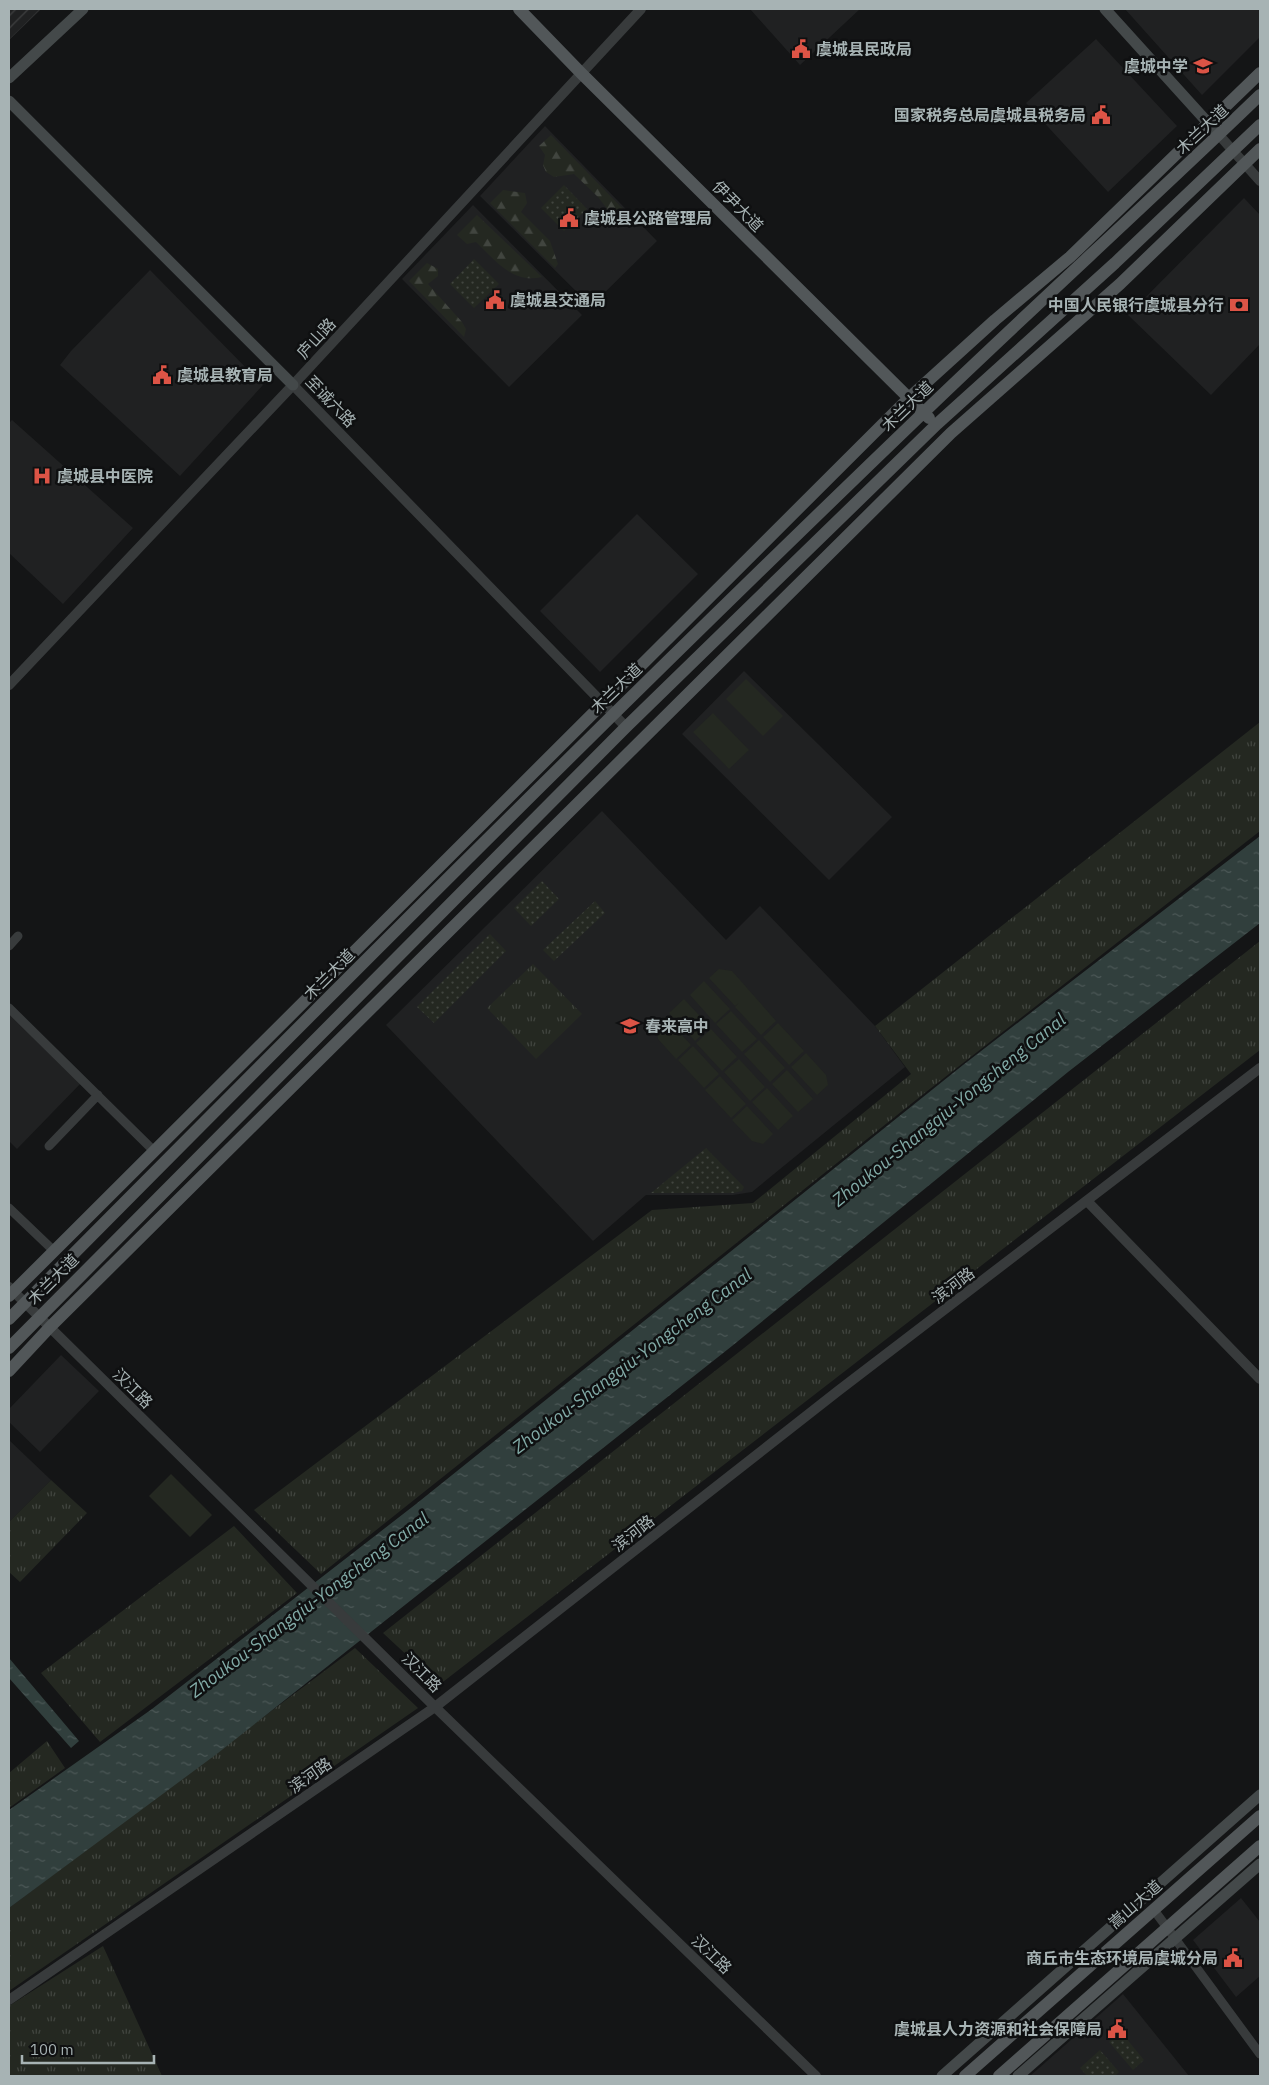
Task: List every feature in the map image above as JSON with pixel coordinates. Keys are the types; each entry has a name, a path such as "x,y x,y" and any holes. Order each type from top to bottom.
{"main road":[{"path":"9,78 83,9"},
{"name":"伊尹大道","path":"519,9 581,73 937,424"},
{"path":"1105,9 1219,136"},
{"path":"10,1291 54,1251 909,398 995,320 1070,257 1260,73"},
{"name":"木兰大道","path":"9,1319 482,843 613,714 924,412 1219,136 1260,95"},
{"name":"至诚六路","path":"9,101 293,385"},
{"name":"木兰大道","path":"9,1348 38,1316 626,727 937,424 1115,264 1260,125"},
{"path":"9,1370 50,1326 951,433 1120,284 1260,149"},
{"path":"942,2076 1260,1795"},
{"name":"嵩山大道","path":"964,2076 1260,1816"},
{"path":"999,2076 1260,1846"},
{"path":"1018,2076 1260,1864"}],"street":[{"name":"庐山路","path":"9,685 293,385 641,9"},
{"path":"1219,136 1260,181"},
{"name":"至诚六路","path":"293,385 626,727"},
{"path":"9,946 18,936"},
{"path":"9,1008 154,1150"},
{"name":"滨河路","path":"9,2000 435,1707 846,1385 1260,1068"},
{"path":"49,1146 98,1095"},
{"path":"1087,1200 1260,1379"},
{"path":"9,1208 54,1251"},
{"name":"汉江路","path":"10,1291 50,1326 435,1707 816,2076"},
{"path":"1154,1910 1260,2054"}],"shaded area":[{"path":"9,9 41,9 9,40"},
{"name":"虞城县民政局","path":"750,9 860,9 800,65"},
{"name":"虞城中学","path":"1125,9 1260,9 1260,37 1202,95"},
{"name":"国家税务总局虞城县税务局","path":"1096,39 1177,126 1108,192 1026,103"},
{"name":"虞城县公路管理局","path":"545,126 657,241 591,306 480,196"},
{"path":"1244,198 1260,215 1260,344 1211,395 1128,315"},
{"name":"虞城县交通局","path":"473,205 582,315 509,387 402,279"},
{"name":"虞城县教育局","path":"150,270 263,385 180,476 60,365 71,351"},
{"name":"虞城县中医院","path":"12,420 133,528 63,604 9,553 9,423"},
{"path":"637,514 698,574 600,672 540,611"},
{"path":"744,671 892,817 829,880 682,734"},
{"name":"春来高中","path":"602,811 726,940 760,906 875,1026 905,1067 752,1192 733,1195 646,1195 593,1241 386,1025"},
{"path":"9,1011 82,1082 17,1149 9,1141"},
{"path":"61,1355 99,1391 40,1452 9,1422 9,1409"},
{"path":"9,1440 51,1480 9,1522"},
{"name":"商丘市生态环境局虞城分局","path":"1241,1898 1260,1922 1260,1976 1236,1997 1193,1940"},
{"name":"虞城县人力资源和社会保障局","path":"1123,1994 1189,2076 1030,2076"}],"green space":[{"path":"551,135 623,209 610,224 607,223 608,210 598,197 574,174 554,177 546,172 543,165 545,155 539,146"},
{"path":"564,185 587,209 564,231 541,208"},
{"path":"503,190 525,193 527,203 521,212 550,241 558,264 555,268 490,203"},
{"path":"477,215 542,277 531,278 513,274 497,263 476,242 467,244 457,235"},
{"path":"474,259 499,284 474,308 450,284"},
{"path":"427,263 438,269 438,276 428,284 462,322 466,329 464,337 409,281"},
{"path":"746,679 783,716 763,736 726,699"},
{"path":"713,713 749,750 729,769 693,732"},
{"path":"1260,722 1260,831 926,1092 321,1574 254,1510 652,1210 753,1203 911,1074 875,1026"},
{"path":"542,881 559,899 531,926 514,908"},
{"path":"595,901 605,913 554,961 543,950"},
{"path":"490,934 506,951 434,1023 417,1007"},
{"path":"1260,941 1260,1050 439,1685 383,1633"},
{"path":"533,964 582,1014 536,1059 487,1008"},
{"path":"719,969 732,971 776,1021 761,1035 735,1007 739,1003 735,1006 709,978"},
{"path":"704,981 730,1009 715,1023 690,995"},
{"path":"684,999 710,1027 695,1041 669,1013"},
{"path":"731,1011 757,1039 742,1052 716,1024"},
{"path":"665,1017 691,1045 676,1059 658,1039 656,1026"},
{"path":"778,1023 804,1051 789,1065 763,1037"},
{"path":"711,1029 737,1057 722,1071 696,1043"},
{"path":"759,1040 785,1068 770,1082 744,1054"},
{"path":"693,1046 719,1074 704,1088 678,1060"},
{"path":"806,1053 826,1075 828,1085 817,1095 791,1067"},
{"path":"739,1059 765,1087 750,1101 724,1072"},
{"path":"787,1070 813,1099 798,1112 772,1084"},
{"path":"720,1076 746,1104 731,1118 705,1090"},
{"path":"767,1088 793,1116 778,1130 752,1102"},
{"path":"747,1106 773,1134 763,1144 752,1141 732,1120"},
{"path":"706,1148 744,1187 742,1191 734,1193 651,1193"},
{"path":"171,1474 212,1515 190,1537 149,1496"},
{"path":"51,1480 87,1513 20,1582 9,1572 9,1522"},
{"path":"234,1526 297,1593 100,1742 41,1673"},
{"path":"355,1648 418,1708 9,1991 9,1908"},
{"path":"47,1741 65,1768 9,1808 9,1773"},
{"path":"103,1946 162,2076 9,2076 9,2006"},
{"path":"1121,2032 1144,2060 1133,2070 1109,2042"},
{"path":"1100,2050 1119,2072 1115,2076 1087,2076 1080,2068"}],"water":[{"name":"Zhoukou-Shangqiu-Yongcheng Canal","path":"1260,836 1260,923 1068,1072 732,1346 218,1753 9,1908 9,1810 152,1709 416,1504 963,1065"},
{"path":"9,1658 79,1741 71,1748 9,1678"}],"place":[{"name":"虞城县民政局","path":"801,49"},
{"name":"虞城中学","path":"1203,66"},
{"name":"国家税务总局虞城县税务局","path":"1101,115"},
{"name":"虞城县公路管理局","path":"569,218"},
{"name":"虞城县交通局","path":"495,300"},
{"name":"中国人民银行虞城县分行","path":"1239,305"},
{"name":"虞城县教育局","path":"162,375"},
{"name":"虞城县中医院","path":"42,476"},
{"name":"春来高中","path":"630,1026"},
{"name":"商丘市生态环境局虞城分局","path":"1233,1958"},
{"name":"虞城县人力资源和社会保障局","path":"1117,2029"}]}
